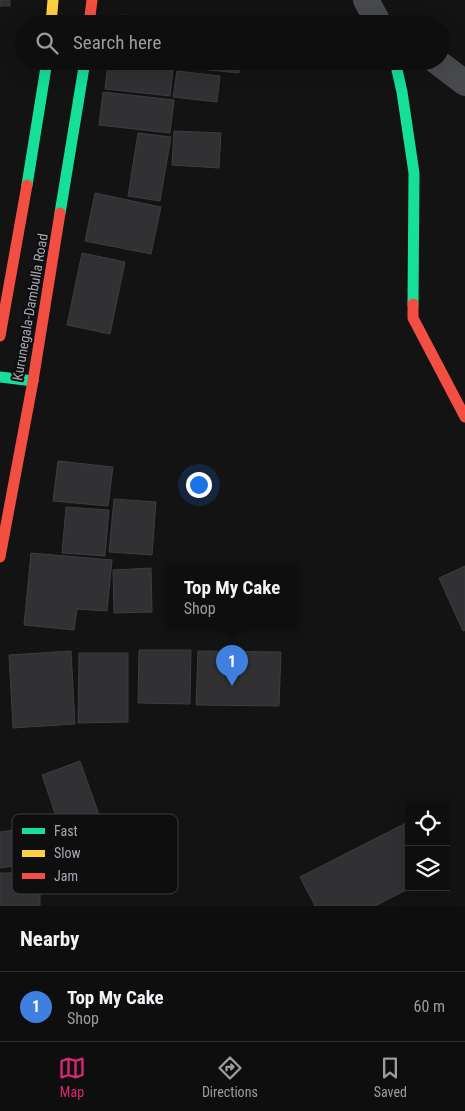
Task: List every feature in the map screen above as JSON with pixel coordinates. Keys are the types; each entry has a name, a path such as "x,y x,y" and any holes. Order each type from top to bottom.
{"main road":[{"path":"52,15 53,0"},
{"path":"90,15 92,0"},
{"name":"Kurunegala-Dambulla Road","path":"0,336 43,97 46,70"},
{"name":"Kurunegala-Dambulla Road","path":"0,557 33,381 84,70"},
{"path":"397,70 414,174 413,318 465,417"},
{"path":"0,378 33,381"}],"street":[{"path":"366,0 374,15"},
{"path":"448,70 465,83"}],"building":[{"path":"0,0 10,0 10,6 0,6"},
{"path":"107,70 173,70 170,96 105,89"},
{"path":"210,70 239,70 239,73"},
{"path":"177,71 220,76 217,102 173,97"},
{"path":"103,92 174,100 170,133 99,125"},
{"path":"174,131 221,133 219,168 172,165"},
{"path":"138,133 171,137 160,201 128,196"},
{"path":"95,193 161,207 151,254 85,241"},
{"path":"82,253 125,262 110,334 67,325"},
{"path":"58,461 113,467 108,506 53,501"},
{"path":"114,499 156,502 152,555 109,552"},
{"path":"66,507 109,510 105,556 62,553"},
{"path":"31,553 112,560 107,611 77,609 74,630 24,625"},
{"path":"465,566 465,630 463,631 439,578"},
{"path":"151,568 152,612 114,613 113,570"},
{"path":"139,650 191,650 190,704 138,703"},
{"path":"71,651 75,724 13,728 9,655"},
{"path":"198,651 281,652 279,706 196,705"},
{"path":"79,653 128,653 128,722 78,723"},
{"path":"80,761 99,814 55,814 42,775"},
{"path":"405,824 405,891 375,906 315,906 300,877"},
{"path":"12,830 12,866 0,868 0,832"},
{"path":"0,873 12,873 12,894 40,894 40,906 0,906"}],"traffic: fast":[{"path":"27,185 46,70"},
{"path":"60,213 84,70"},
{"path":"397,70 414,173 413,304"},
{"path":"0,377 33,381"}],"traffic: slow":[{"path":"52,15 53,0"}],"traffic: jam":[{"path":"90,15 92,0"},
{"path":"0,336 27,185"},
{"path":"0,557 33,381 60,213"},
{"path":"413,304 413,318 465,417"}],"place":[{"name":"Top My Cake","path":"232,686"}]}
